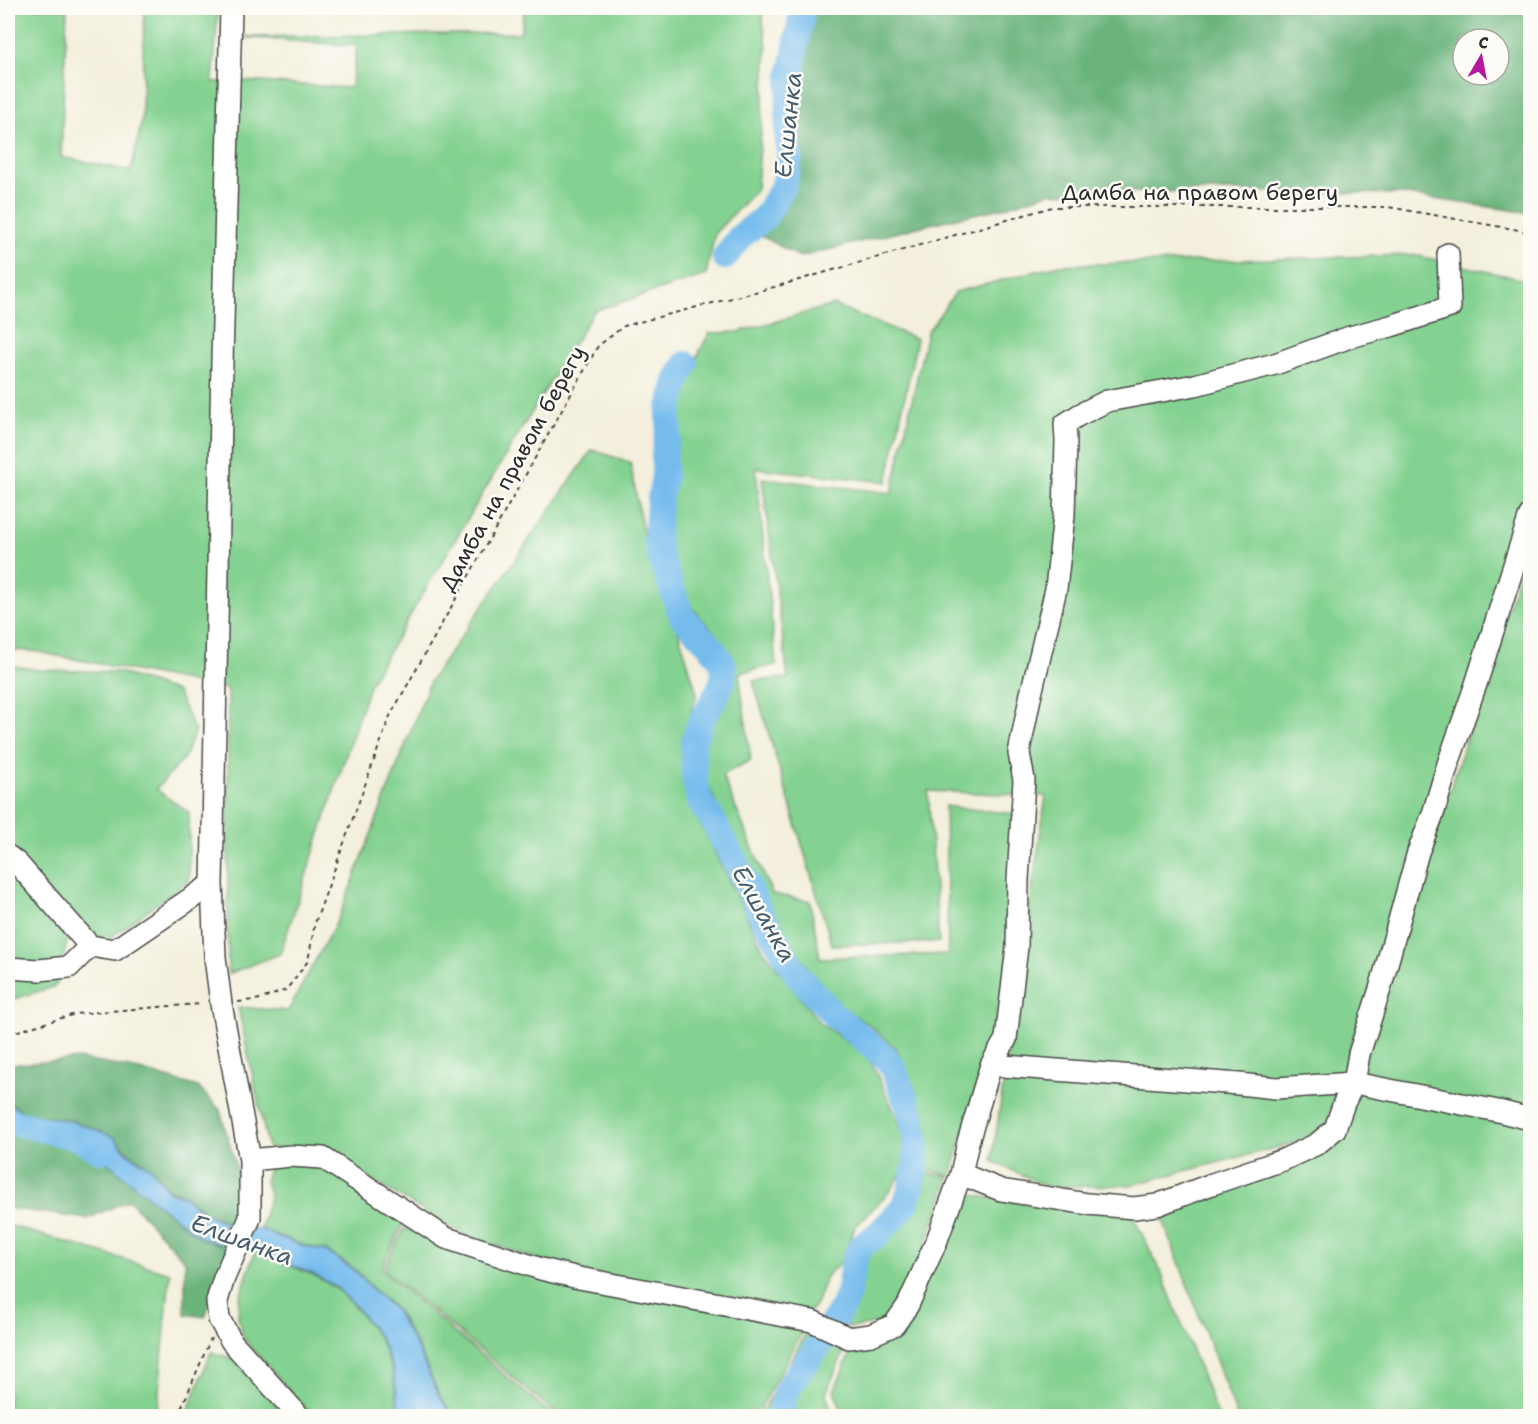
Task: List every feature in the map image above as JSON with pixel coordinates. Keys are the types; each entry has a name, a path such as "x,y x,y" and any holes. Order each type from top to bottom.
{"street":[{"path":"231,8 212,884 215,957 221,1004 250,1160 249,1218 217,1301 219,1319 232,1342 299,1416"},
{"path":"250,1160 291,1155 323,1158 446,1238 541,1269 812,1321 849,1338 871,1335 894,1325 908,1305 933,1250 962,1174 968,1142 991,1065 1006,1039 1017,947 1018,880 1024,780 1019,753 1056,589 1064,515 1065,424 1107,401 1195,385 1264,367 1350,337 1450,307 1448,254"},
{"path":"962,1174 1001,1190 1088,1204 1134,1208 1156,1205 1283,1160 1317,1144 1335,1129 1354,1083 1359,1054 1418,852 1433,814 1530,515"},
{"path":"8,856 17,863 90,946 115,950 212,884"},
{"path":"8,968 39,970 69,967 90,946"},
{"path":"991,1065 1276,1088 1354,1083 1530,1119"}],"path":[{"name":"Дамба на правом берегу","path":"8,1034 75,1014 221,1004 261,999 286,990 308,961 315,923 390,716 598,346 624,326 778,286 1052,207 1388,207 1530,232"},
{"path":"178,1416 219,1319"}],"green space":[{"path":"8,8 67,8 61,157 131,171 142,119 144,8 218,8 213,82 244,81 351,88 357,46 240,37 520,33 525,8 761,8 767,47 757,189 715,233 706,275 594,311 370,683 280,954 228,974 228,689 33,651 8,650"},
{"path":"813,8 1530,8 1530,213 1400,194 1226,191 1049,193 1002,208 800,257 752,231 778,212 800,150 803,105 800,75 802,52 813,16"},
{"path":"1414,255 1530,281 1530,498 1333,1099 1329,1121 1303,1141 1130,1185 1048,1187 992,1161 1046,796 928,791 939,942 832,945 753,681 788,678 762,478 892,493 927,332 956,292 1060,265"},
{"path":"833,305 917,339 887,482 756,468 776,665 739,673 751,760 722,775 772,894 810,901 820,958 948,954 945,806 1016,814 1013,921 1003,993 951,1176 922,1168 925,1151 924,1119 913,1085 896,1048 844,1008 817,981 774,918 737,849 706,781 700,750 704,730 727,683 730,656 714,632 692,608 667,546 665,518 672,479 674,436 679,403 689,373 709,333 738,332"},
{"path":"592,450 630,462 645,543 672,611 697,693 684,735 690,803 764,951 819,1022 870,1059 903,1131 904,1170 889,1192 855,1227 841,1262 827,1275 816,1304 810,1311 562,1268 465,1235 326,1153 268,1148 238,1007 288,1011 340,915 430,681"},
{"path":"1530,538 1530,1416 1237,1416 1161,1215 1276,1172 1339,1139"},
{"path":"8,665 40,670 119,672 177,692 195,731 184,758 156,789 189,813 189,880 110,938 87,934 8,847"},
{"path":"8,863 68,938 56,986 8,1001"},
{"path":"79,1059 140,1070 198,1087 220,1110 243,1191 238,1223 229,1223 203,1211 186,1196 169,1190 153,1169 128,1152 114,1137 74,1121 25,1113 8,1101 8,1065"},
{"path":"8,1128 51,1131 79,1139 202,1239 220,1245 231,1240 205,1317 185,1314 185,1261 129,1200 87,1219 8,1208"},
{"path":"271,1161 323,1166 406,1217 381,1270 553,1416 454,1416 441,1398 418,1347 396,1309 356,1270 327,1251 303,1245 262,1229 270,1196 265,1182"},
{"path":"921,1172 950,1177 905,1302 890,1321 851,1328 835,1320 846,1305 865,1243 888,1226 912,1201"},
{"path":"967,1194 1031,1205 1131,1213 1159,1267 1218,1416 844,1416 834,1391 854,1344 909,1318"},
{"path":"8,1225 170,1273 158,1404 152,1416 8,1416"},
{"path":"404,1228 462,1250 805,1327 760,1409 739,1416 559,1416 384,1270"},
{"path":"255,1251 313,1275 336,1288 354,1306 379,1338 392,1370 402,1416 312,1416 244,1339 238,1317 239,1300"},
{"path":"809,1328 847,1344 826,1393 832,1414 828,1416 749,1416 762,1412"},
{"path":"211,1352 234,1359 286,1416 186,1416"}],"water":[{"path":"8,1102 25,1114 74,1122 114,1137 127,1153 152,1169 168,1191 185,1197 202,1212 228,1224 262,1230 303,1246 326,1251 355,1271 395,1310 417,1348 440,1398 453,1416 403,1416 399,1409 393,1370 380,1338 355,1306 336,1287 313,1274 232,1240 220,1244 202,1238 79,1139 51,1130 8,1127"}],"waterway":[{"name":"Елшанка","path":"725,257 740,237 765,217 785,183 790,157 787,135 791,74 803,8"},
{"name":"Елшанка","path":"686,364 677,381 669,412 656,539 660,557 682,617 710,646 724,667 719,690 699,725 693,743 697,792 702,806 710,815 759,911 797,975 833,1014 885,1057 893,1068 913,1119 916,1142 916,1163 904,1207 877,1235 861,1246 855,1257 843,1306 819,1345 792,1381 785,1394 779,1416"},
{"name":"Елшанка","path":"8,1121 79,1138 101,1151"}]}
